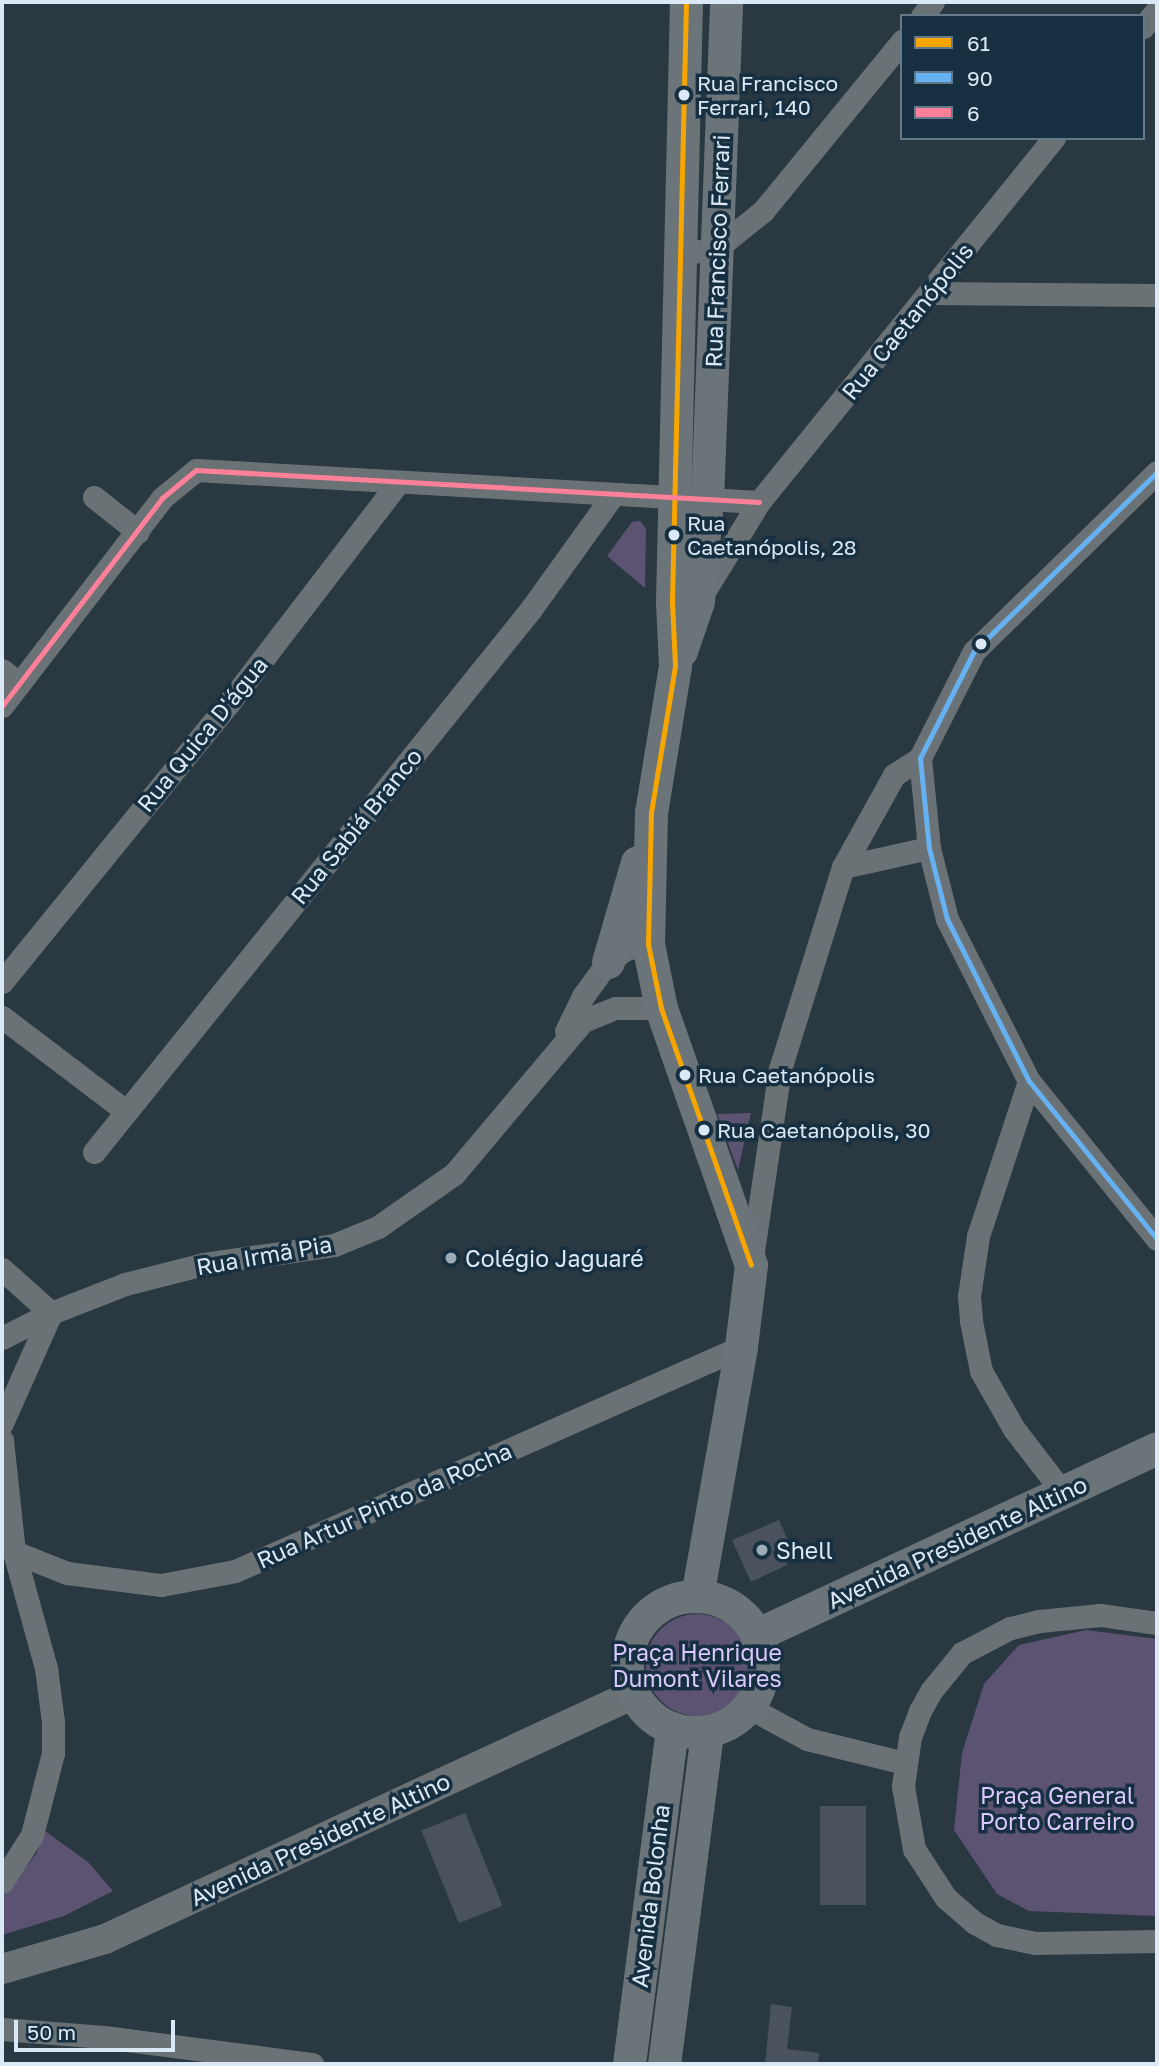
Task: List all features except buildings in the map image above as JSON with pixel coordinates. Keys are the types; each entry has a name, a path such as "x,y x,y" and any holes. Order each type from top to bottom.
{"main road":[{"name":"Rua Francisco Ferrari","path":"686,2 681,254 691,500"},
{"name":"Rua Francisco Ferrari","path":"691,500 717,248 726,2"},
{"name":"Rua Caetanópolis","path":"675,666 698,601 691,500"},
{"name":"Rua Caetanópolis","path":"691,500 675,666 651,812 648,944 661,1009 751,1265"},
{"path":"608,962 651,812"},
{"path":"697,1596 741,1346 751,1265"},
{"name":"Avenida Presidente Altino","path":"756,1635 1064,1494 1157,1448"},
{"path":"697,1596 732,1607 756,1635 762,1672 747,1706 729,1722 706,1731 672,1728 657,1720 634,1694 628,1653 638,1627 670,1601 697,1596"},
{"name":"Avenida Bolonha","path":"629,2064 672,1728"},
{"name":"Avenida Bolonha","path":"664,2064 706,1731"}],"street":[{"path":"1145,24 1157,9"},
{"path":"681,254 717,248 763,211 809,161 900,44"},
{"name":"Rua Caetanópolis","path":"698,601 759,502 1052,140"},
{"path":"929,293 1157,295"},
{"path":"2,706 11,677 180,480 196,470 759,502"},
{"path":"751,1265 780,1069 843,867 894,775 920,758 974,651 1157,472"},
{"name":"Rua Quica D'água","path":"2,982 229,703 398,483"},
{"name":"Rua Sabiá Branco","path":"93,1152 531,609 613,495"},
{"path":"94,497 138,532"},
{"path":"920,758 929,848 947,919 1029,1081 1157,1239"},
{"path":"843,867 929,848"},
{"name":"Rua Irmã Pia","path":"562,1040 583,996 608,962 626,948 648,944"},
{"name":"Rua Irmã Pia","path":"2,1338 51,1313 138,1280 204,1264 334,1245 378,1227 454,1174 562,1040 597,1012 661,1009"},
{"path":"2,1017 126,1111"},
{"path":"1029,1081 978,1236 969,1296 971,1321 981,1371 1014,1429 1064,1494"},
{"path":"2,1269 51,1313 2,1423"},
{"name":"Rua Artur Pinto da Rocha","path":"14,1552 67,1573 161,1585 235,1571 741,1346"},
{"path":"2,1440 14,1552 51,1696 53,1753 33,1835 2,1882"},
{"path":"1157,1623 1078,1615 1010,1628 984,1640 962,1653 931,1691 910,1737 905,1763 905,1805 914,1849 946,1898 975,1923 997,1935 1035,1944 1157,1941"},
{"name":"Avenida Presidente Altino","path":"2,1969 105,1939 634,1694"},
{"path":"747,1706 807,1739 905,1763"},
{"path":"2,2029 116,2039 312,2064"}],"green space":[{"path":"640,521 646,529 645,588 607,556 632,522"},
{"path":"751,1113 738,1170 717,1114"},
{"name":"Praça Henrique Dumont Vilares","path":"697,1614 717,1617 740,1636 745,1645 748,1665 745,1685 726,1708 717,1713 697,1716 677,1713 654,1694 649,1685 646,1665 649,1645 668,1622 677,1617"},
{"name":"Praça General Porto Carreiro","path":"1086,1630 1157,1639 1157,1916 1029,1911 997,1894 954,1830 962,1753 984,1684 1019,1645"},
{"path":"45,1831 88,1862 113,1891 64,1916 2,1935 2,1898 36,1854"}],"transit line":[{"name":"61","path":"686,2 672,602 675,666 651,812 648,944 661,1008 751,1265"},
{"name":"6","path":"2,706 162,498 196,470 759,502"},
{"name":"90","path":"1157,472 974,651 920,758 929,848 947,919 1029,1081 1157,1239"}],"place":[{"name":"Rua Francisco Ferrari, 140","path":"684,95"},
{"name":"Rua Caetanópolis, 28","path":"674,535"},
{"name":"Rua Caetanópolis","path":"685,1075"},
{"name":"Rua Caetanópolis, 30","path":"704,1130"},
{"name":"Colégio Jaguaré","path":"451,1258"},
{"name":"Shell","path":"762,1550"}]}
